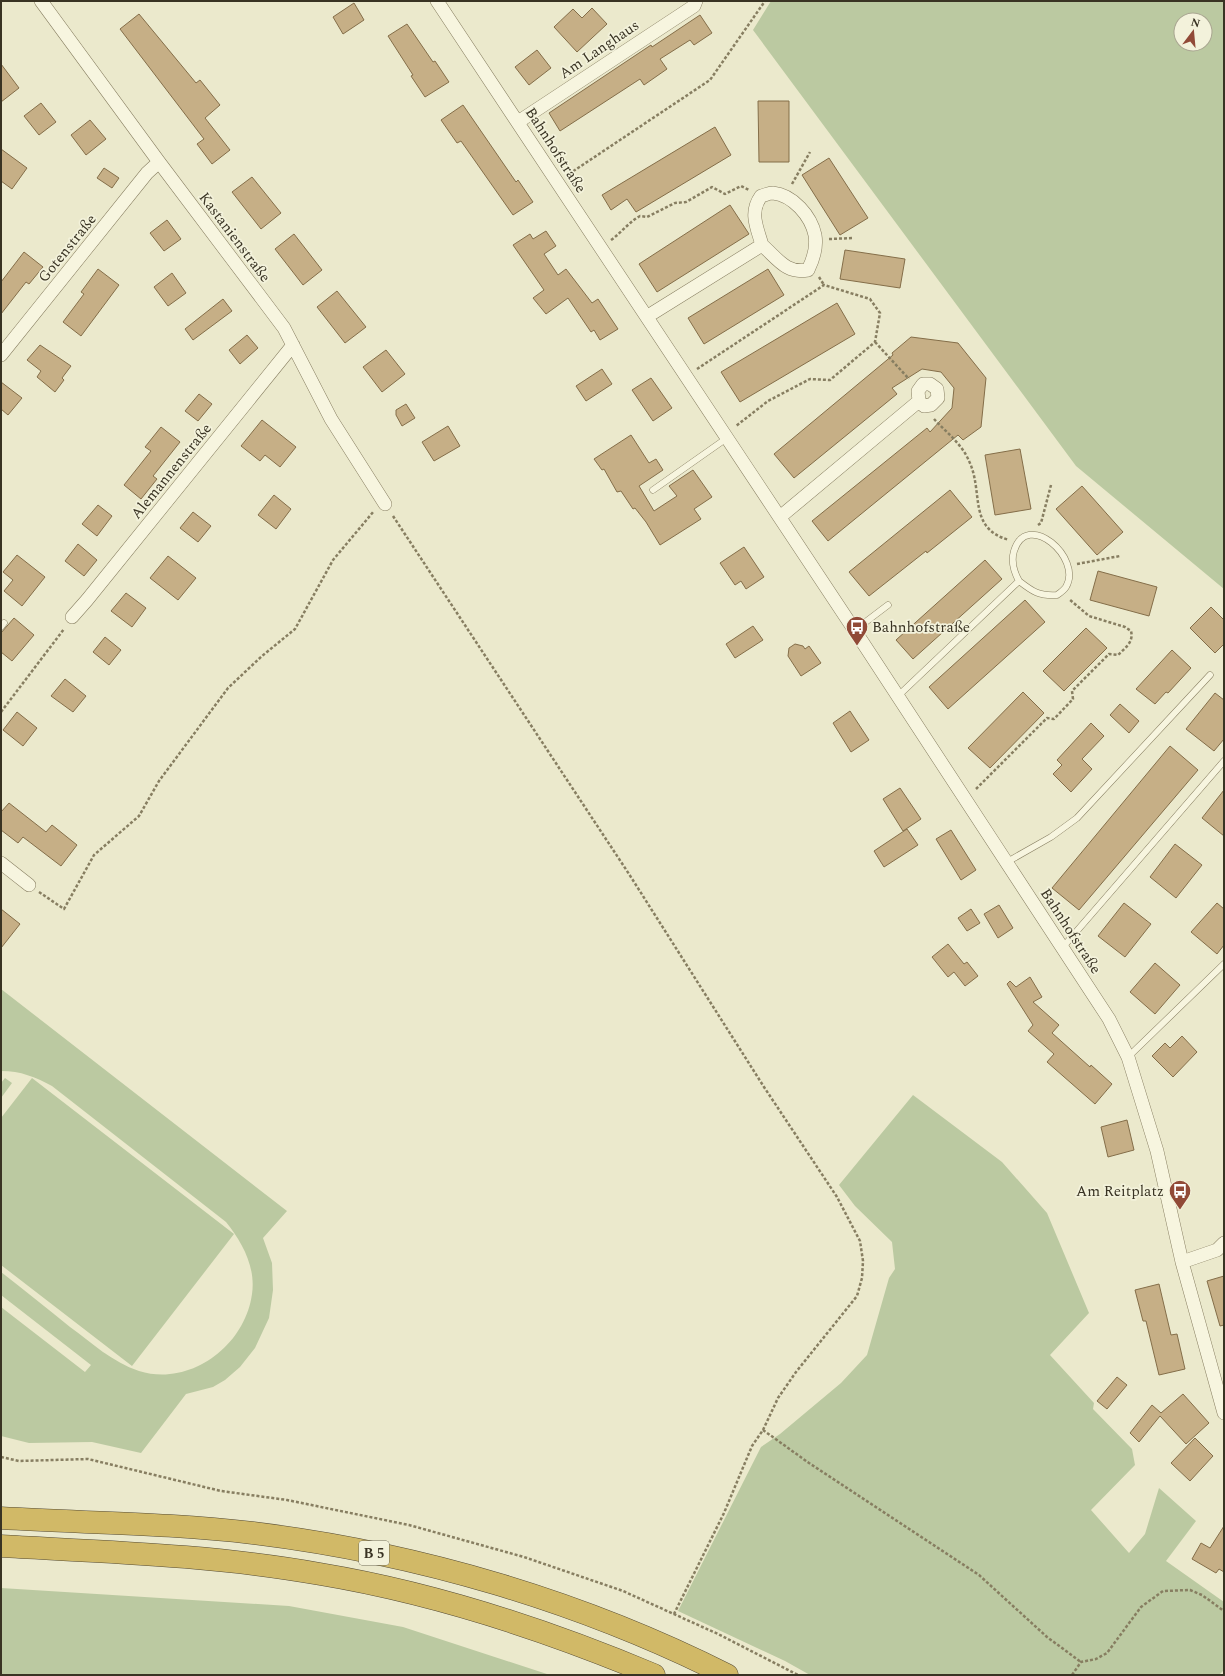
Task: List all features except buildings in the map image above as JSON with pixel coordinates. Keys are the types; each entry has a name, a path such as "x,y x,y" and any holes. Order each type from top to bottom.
{"highway":[{"name":"B 5","path":"1,1518 252,1533 318,1542 382,1555 450,1571 542,1598 614,1624 684,1654 728,1675"},
{"name":"B 5","path":"1,1546 182,1555 320,1574 390,1587 553,1635 654,1675"}],"street":[{"name":"Kastanienstraße","path":"41,1 159,162 284,328 331,419 386,504"},
{"name":"Bahnhofstraße","path":"437,1 648,316 1110,1020 1128,1058 1157,1151 1182,1262 1224,1413"},
{"name":"Am Langhaus","path":"518,122 694,6 696,1"},
{"name":"Gotenstraße","path":"1,355 147,173 159,162"},
{"path":"773,193 785,197 799,206 808,219 815,239 814,257 808,270 797,272 788,269 762,245 754,213 755,204 761,196 773,193"},
{"path":"648,316 762,245"},
{"name":"Alemannenstraße","path":"72,616 92,594 293,345"},
{"path":"780,517 919,394 923,384 930,384 936,389 938,398 931,405 924,406 919,394"},
{"path":"1,863 29,885"},
{"path":"1182,1262 1217,1250 1224,1242"}],"lane":[{"path":"654,490 726,437"},
{"path":"1035,534 1050,540 1066,560 1070,570 1067,586 1057,595 1043,596 1031,590 1019,581 1015,573 1012,556 1016,542 1022,537 1035,534"},
{"path":"898,696 1019,581"},
{"path":"855,630 888,604"},
{"path":"1007,862 1051,837 1077,818 1210,675"},
{"path":"1063,948 1224,761"},
{"path":"1128,1058 1224,964"}],"path":[{"path":"557,182 710,80 765,1"},
{"path":"785,197 810,152"},
{"path":"601,246 624,231 630,222 640,216 647,217 675,203 686,202 712,187 725,194 741,186 761,196"},
{"path":"815,239 854,238"},
{"path":"686,375 824,286 870,299 880,313 875,342 830,380 810,379 768,401 726,437"},
{"path":"875,342 914,385 919,394"},
{"path":"931,405 932,418 960,446 969,461 974,476 978,504 985,526 997,537 1016,542"},
{"path":"1022,537 1041,523 1051,485"},
{"path":"29,885 64,909 94,855 139,816 159,781 228,688 262,656 295,629 333,560 372,512 386,504 629,874 764,1087 837,1197 860,1241 863,1261 862,1278 857,1296 796,1372 778,1398 763,1430 752,1446 724,1513 674,1614"},
{"path":"1068,566 1120,556"},
{"path":"965,799 1047,718 1054,719 1073,699 1072,691 1109,654 1118,655 1131,641 1131,631 1089,616 1061,592"},
{"path":"1,712 64,629 72,616"},
{"path":"763,1430 809,1463 979,1575 1047,1637 1081,1662"},
{"path":"1,1457 19,1461 88,1459 221,1491 287,1500 410,1525 524,1557 623,1591 718,1634 798,1675"},
{"path":"1072,1675 1081,1662 1096,1659 1107,1653 1141,1607 1163,1591 1190,1590 1202,1595 1224,1611"}],"green space":[{"path":"771,1 1224,1 1224,589 1076,466 753,30"},
{"path":"1,989 287,1211 263,1238 272,1263 273,1290 269,1318 255,1348 240,1367 225,1380 213,1387 186,1394 141,1453 92,1442 29,1443 1,1436 1,1307 85,1372 91,1365 1,1295 1,1272 94,1346 120,1363 139,1371 158,1374 177,1373 195,1367 212,1358 227,1345 239,1330 247,1313 253,1284 250,1265 242,1246 226,1222 52,1086 28,1075 1,1071"},
{"path":"5,1078 12,1083 1,1098 1,1083"},
{"path":"32,1078 234,1234 132,1366 1,1265 1,1118"},
{"path":"913,1095 1002,1162 1047,1213 1089,1313 1050,1355 1094,1403 1093,1409 1132,1449 1135,1465 1091,1510 1129,1553 1145,1534 1159,1488 1196,1521 1166,1561 1224,1602 1224,1670 1219,1675 810,1675 785,1661 678,1611 761,1447 780,1434 841,1383 867,1355 889,1278 895,1269 892,1242 855,1206 839,1185"},
{"path":"1,1588 289,1606 403,1627 550,1675 1,1675"}],"place":[{"name":"Bahnhofstraße","path":"857,646"},
{"name":"Am Reitplatz","path":"1180,1210"}]}
